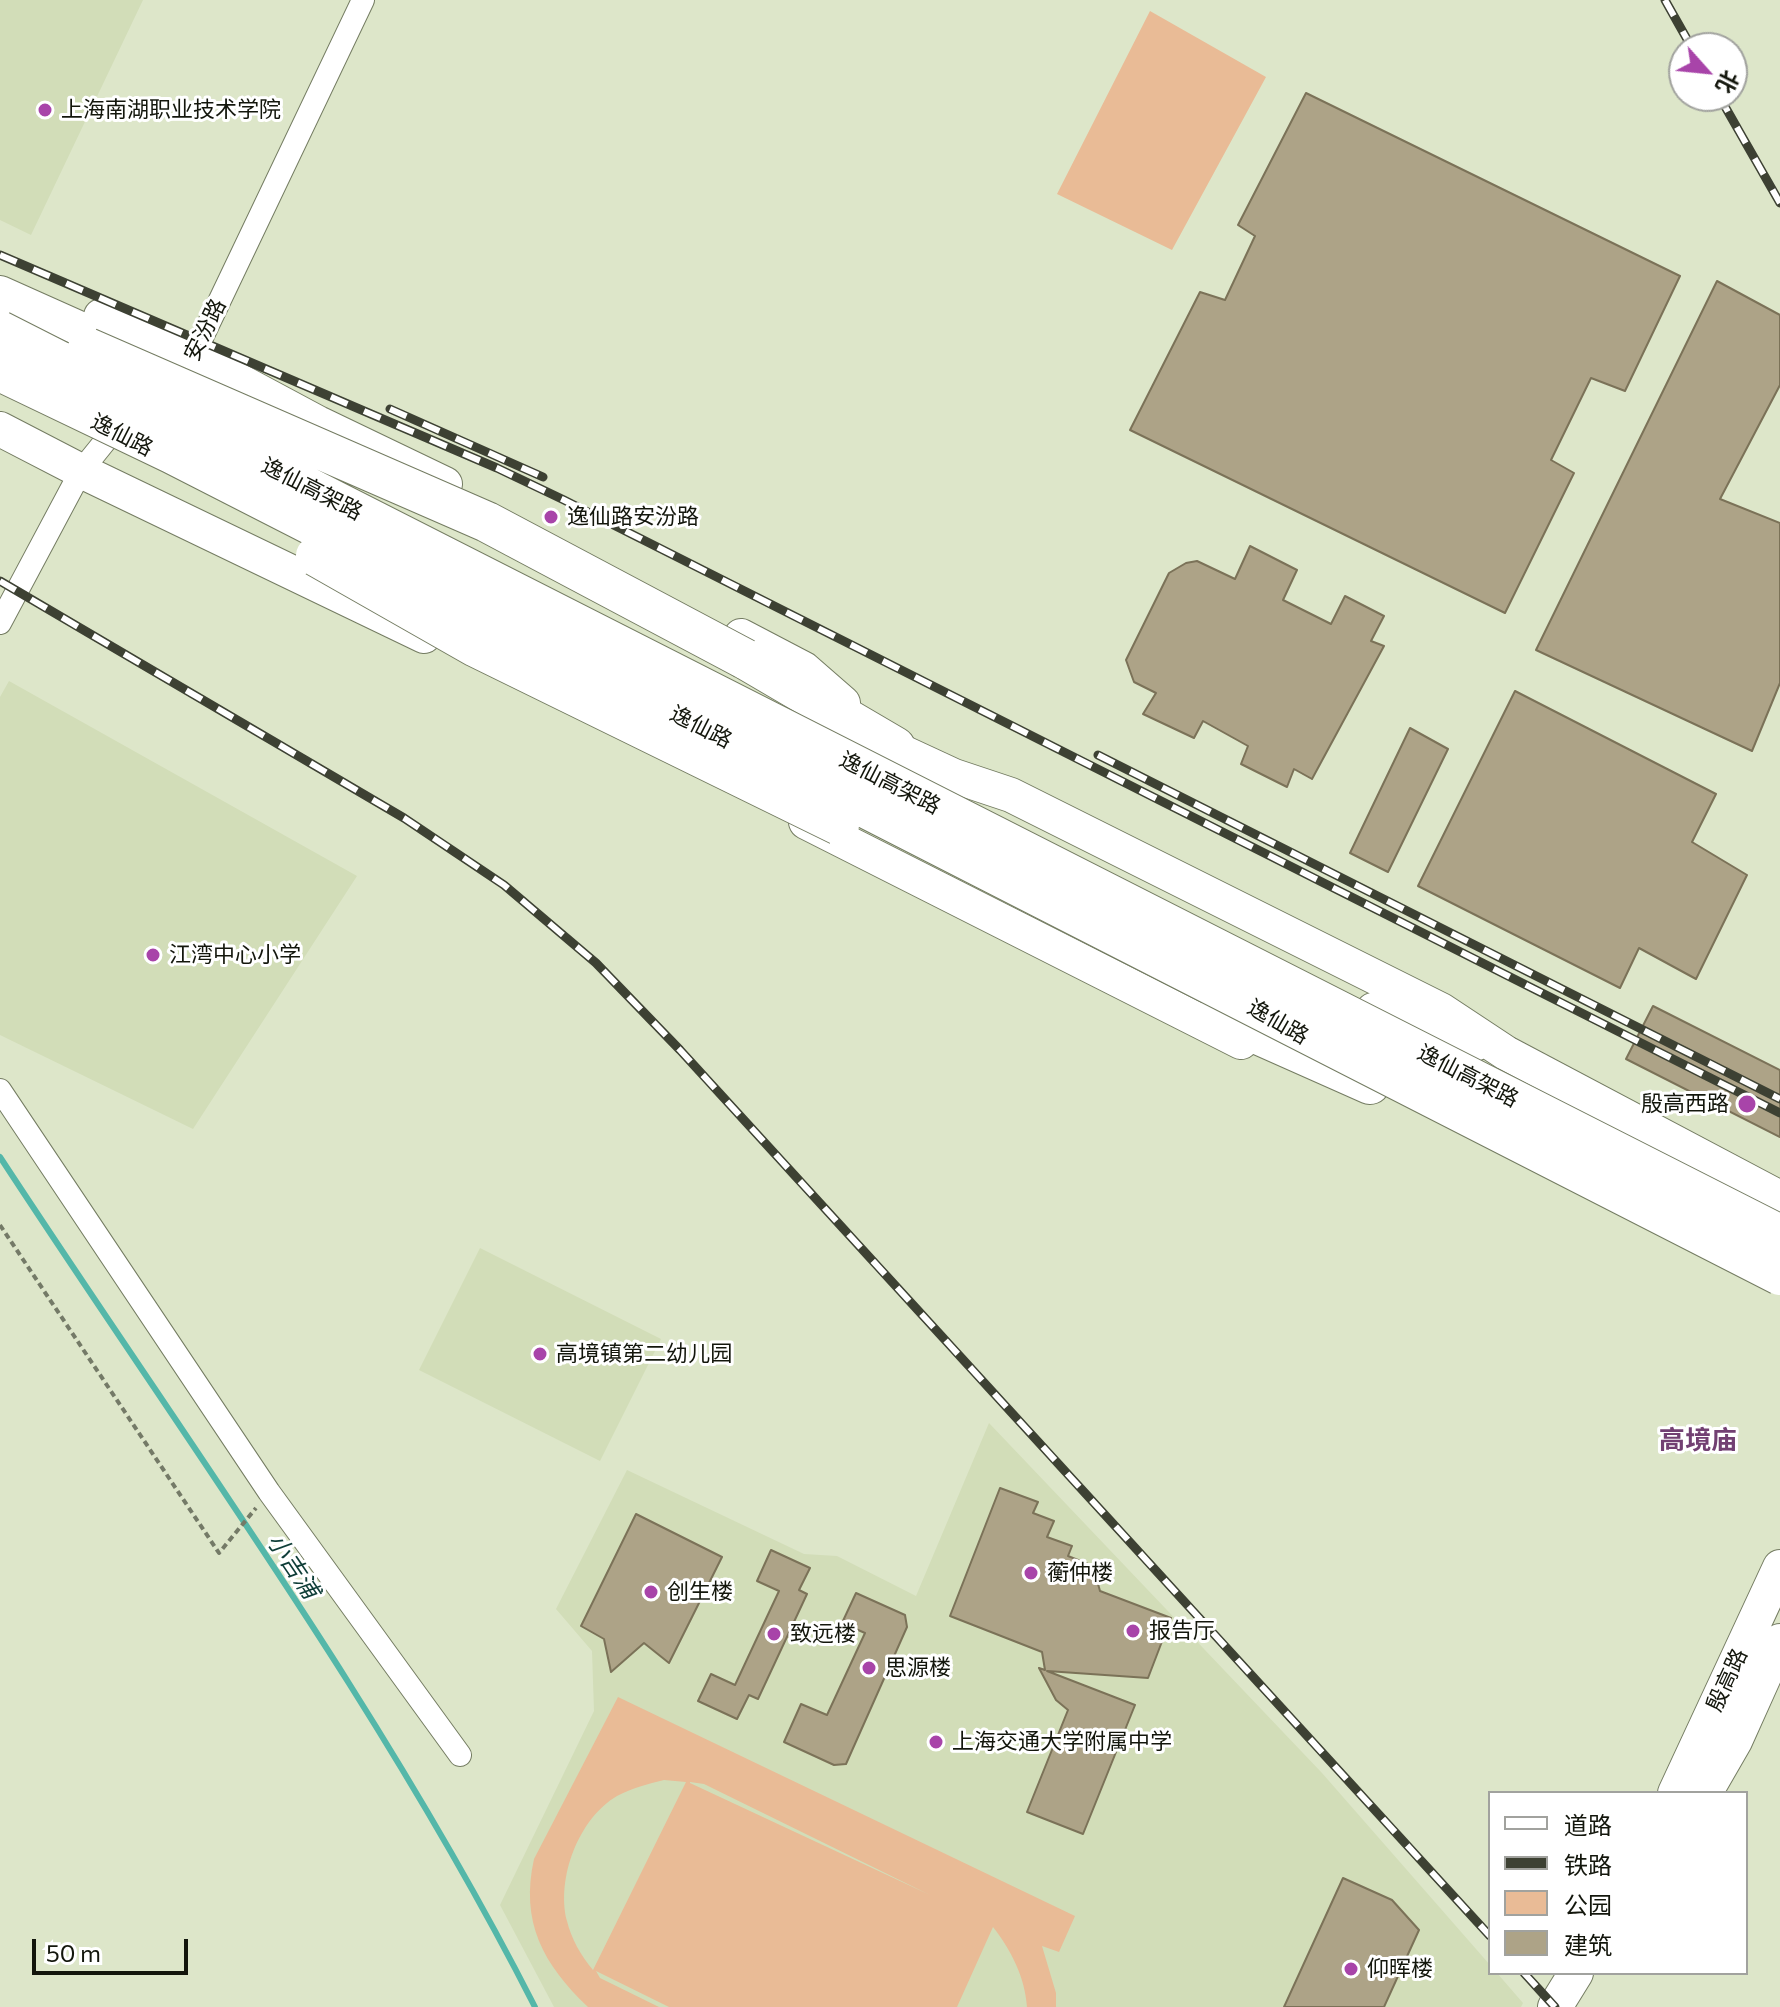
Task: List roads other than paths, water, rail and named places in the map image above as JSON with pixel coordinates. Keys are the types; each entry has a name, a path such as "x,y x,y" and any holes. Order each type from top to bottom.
{"highway":[{"path":"0,311 487,522 745,659 895,747"},
{"name":"逸仙高架路","path":"0,331 1780,1235"},
{"name":"逸仙高架路","path":"0,372 171,453 1780,1275"},
{"path":"171,453 220,501 476,647 811,811 1217,1016 1394,1094"}],"main road":[{"path":"0,272 188,366 787,705 895,747 954,776 1029,843 1398,1023 1506,1053 1780,1198"},
{"path":"0,293 188,366"},
{"name":"逸仙路","path":"0,372 1267,1014 1394,1094 1780,1296"},
{"name":"逸仙路","path":"0,429 819,829 1238,1041 1394,1094"},
{"path":"506,675 588,670"},
{"name":"殷高路","path":"1676,1791 1780,1567"},
{"name":"殷高路","path":"1706,1791 1735,1741 1780,1641"},
{"path":"1555,2007 1575,1975"},
{"path":"1582,2007 1601,1975"}],"street":[{"name":"安汾路","path":"0,623 81,471 127,414 169,394 188,366 363,0"},
{"path":"0,1090 269,1492 460,1755"}],"waterway":[{"name":"小吉浦","path":"0,1157 347,1680 476,1896 535,2007"}],"railway":[{"path":"1665,0 1683,32"},
{"path":"1728,112 1780,203"},
{"path":"0,255 497,468 564,500 1780,1113"},
{"path":"390,409 543,477"},
{"path":"0,581 404,818 504,885 596,963 680,1050 1488,1934"},
{"path":"1098,755 1780,1099"},
{"path":"1526,1975 1555,2007"}],"place":[{"name":"上海南湖职业技术学院","path":"45,110"},
{"name":"逸仙路安汾路","path":"551,517"},
{"name":"江湾中心小学","path":"153,955"},
{"name":"殷高西路","path":"1747,1104"},
{"name":"高境镇第二幼儿园","path":"540,1354"},
{"name":"蘅仲楼","path":"1031,1573"},
{"name":"创生楼","path":"651,1592"},
{"name":"报告厅","path":"1133,1631"},
{"name":"致远楼","path":"774,1634"},
{"name":"思源楼","path":"869,1668"},
{"name":"上海交通大学附属中学","path":"936,1742"},
{"name":"仰晖楼","path":"1351,1969"}],"district":[{"name":"高境庙","path":"1698,1440"}]}
